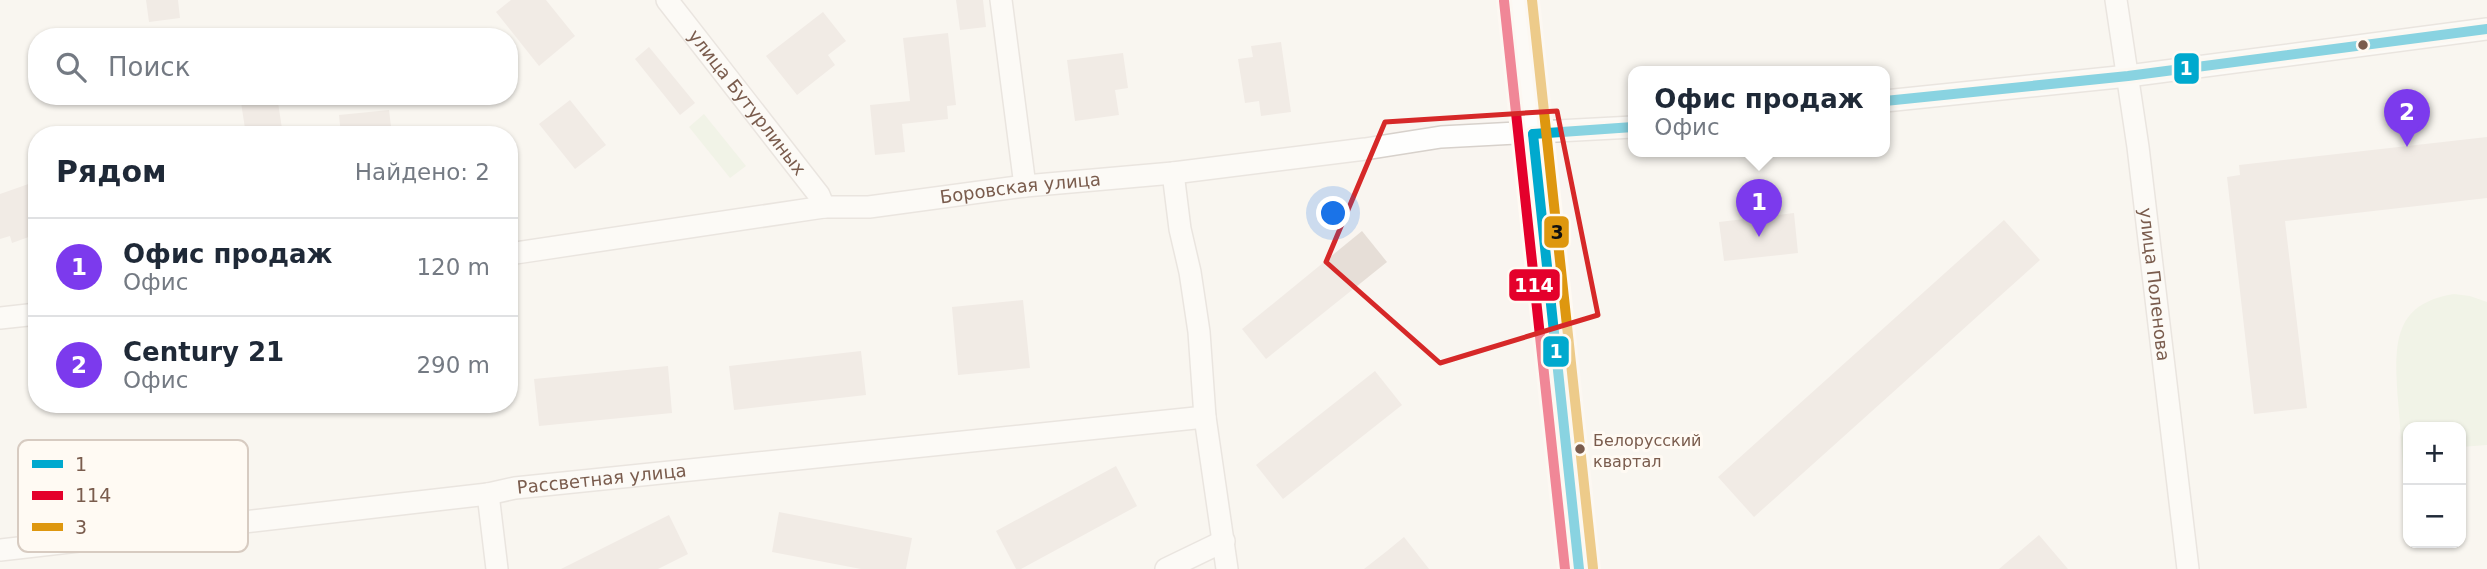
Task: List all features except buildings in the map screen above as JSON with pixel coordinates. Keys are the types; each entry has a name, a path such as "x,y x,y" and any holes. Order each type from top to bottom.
{"street":[{"name":"улица Бутурлиных","path":"667,0 819,195 824,207"},
{"path":"1001,0 1025,186"},
{"path":"1518,0 1579,569"},
{"name":"улица Поленова","path":"2116,0 2128,76 2188,569"},
{"path":"1890,100 2128,76 2487,29"},
{"name":"Боровская улица","path":"518,253 824,207 869,207 1025,186 1173,173 1441,137 1628,127"},
{"path":"1173,173 1180,229 1199,332 1205,417 1227,569"},
{"path":"0,318 28,315"},
{"name":"Рассветная улица","path":"248,522 488,494 515,488 1205,417"},
{"path":"488,494 497,569"},
{"path":"1166,569 1224,541"},
{"name":"Рассветная улица","path":"0,550 18,548"}],"highlighted area":[{"path":"1557,111 1598,315 1440,363 1326,262 1385,122"}],"green space":[{"path":"704,114 746,166 730,178 689,127"},
{"path":"2454,294 2487,302 2487,445 2466,447 2466,422 2403,422 2403,477 2396,363 2398,347 2407,318 2433,299"}],"transit line":[{"name":"3","path":"1532,0 1593,568"},
{"name":"114","path":"1504,1 1565,569"},
{"name":"1","path":"1890,100 2128,76 2487,29"},
{"name":"1","path":"1533,134 1628,127"},
{"name":"1","path":"1533,134 1579,569"}],"place":[{"name":"Century 21","path":"2407,147"},
{"name":"Офис продаж","path":"1759,237"},
{"name":"Белорусский квартал","path":"1580,449"}]}
